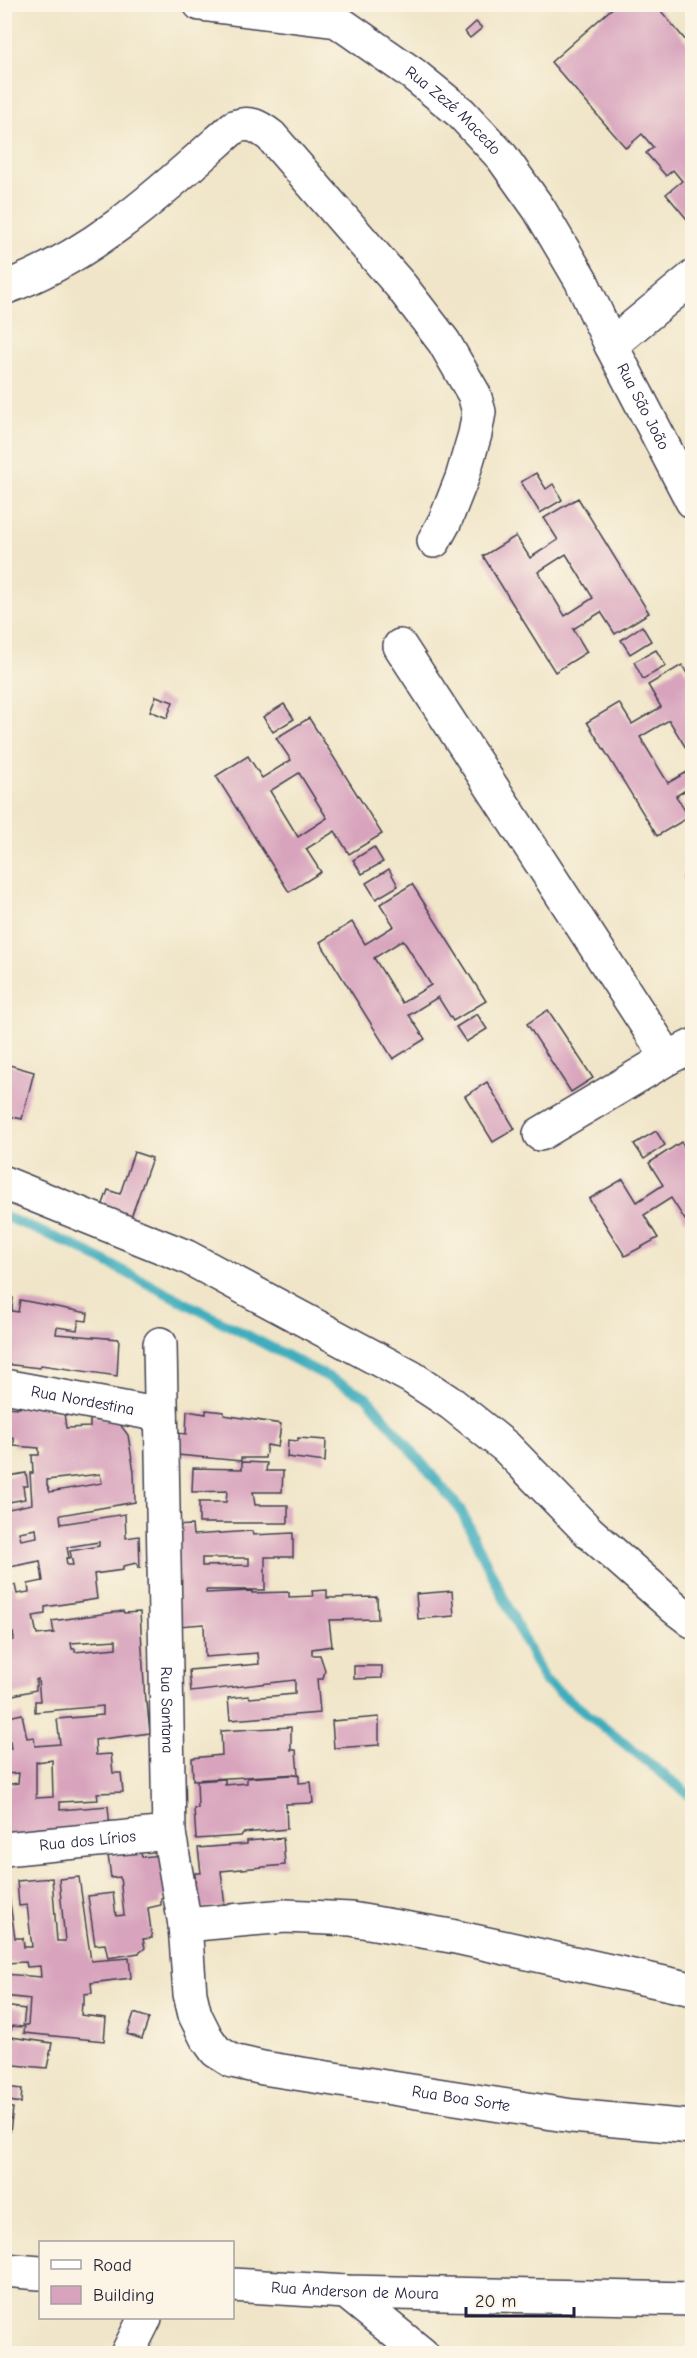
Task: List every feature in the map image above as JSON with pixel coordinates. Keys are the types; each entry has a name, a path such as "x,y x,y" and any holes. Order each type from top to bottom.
{"street":[{"name":"Rua Zezé Macedo","path":"200,4 334,13 461,113 502,157 539,209 581,280 611,345"},
{"path":"4,288 33,278 97,242 234,128 246,123 258,126 271,136 401,286 444,342 474,394 479,412 475,434 462,478 445,521 434,541"},
{"path":"611,345 693,278"},
{"name":"Rua São João","path":"611,345 693,501"},
{"path":"400,646 680,1052 540,1134"},
{"path":"4,1183 187,1257 411,1377 452,1404 506,1447 590,1532 675,1608 693,1621"},
{"name":"Rua Santana","path":"160,1344 169,1833 185,1925 190,1994 195,2015 206,2037 216,2050 232,2061"},
{"name":"Rua Nordestina","path":"4,1386 161,1415"},
{"name":"Rua dos Lírios","path":"4,1849 169,1833"},
{"path":"185,1925 285,1916 351,1919 451,1936 693,1989"},
{"name":"Rua Boa Sorte","path":"232,2061 263,2068 572,2116 693,2127"},
{"path":"4,2270 39,2273"},
{"name":"Rua Anderson de Moura","path":"234,2285 346,2292 693,2299"},
{"path":"346,2292 422,2354"},
{"path":"127,2354 144,2319"}],"building":[{"path":"617,4 647,4 651,9 656,5 692,48 692,92 689,95 692,99 691,224 666,194 682,181 673,170 666,176 646,153 653,147 642,134 626,148 551,62"},
{"path":"476,22 482,28 470,38 465,32"},
{"path":"536,473 546,489 553,484 562,500 540,513 521,482"},
{"path":"578,498 649,613 615,634 601,612 573,629 587,652 555,672 483,556 516,536 530,558 558,540 544,518","holes":["566,554 593,598 565,616 538,572"]},
{"path":"642,626 651,641 630,654 621,640"},
{"path":"656,650 666,666 643,679 634,662"},
{"path":"682,665 692,682 692,758 669,720 640,737 668,783 692,769 692,786 676,796 689,817 657,836 587,722 619,703 632,724 661,707 648,685"},
{"path":"156,696 173,702 167,718 150,711"},
{"path":"284,704 294,719 273,732 263,717"},
{"path":"309,718 382,834 349,854 335,831 306,849 321,872 289,892 216,776 248,756 262,778 291,760 276,738","holes":["299,773 327,818 298,837 270,791"]},
{"path":"374,847 383,862 362,874 353,860"},
{"path":"389,869 398,886 376,899 366,883"},
{"path":"692,873 692,893 683,878"},
{"path":"412,884 486,1001 453,1021 438,997 409,1015 425,1039 393,1059 320,942 352,922 365,944 394,926 380,904","holes":["403,940 431,985 402,1003 374,958"]},
{"path":"548,1010 593,1078 571,1092 527,1024"},
{"path":"477,1014 487,1029 466,1042 456,1027"},
{"path":"6,1064 34,1072 22,1119 4,1115 4,1084 7,1085 9,1075 4,1074"},
{"path":"487,1082 515,1129 493,1142 465,1096"},
{"path":"656,1131 665,1145 644,1159 634,1144"},
{"path":"681,1142 692,1160 692,1215 685,1220 671,1198 644,1215 658,1238 625,1256 589,1199 623,1179 637,1202 663,1185 649,1163"},
{"path":"134,1152 152,1158 129,1223 100,1212 108,1190 120,1194"},
{"path":"4,1280 8,1281 6,1298 13,1298 12,1311 18,1312 20,1300 88,1313 87,1321 79,1320 77,1330 57,1327 56,1334 119,1339 117,1376 41,1365 40,1368 4,1364"},
{"path":"20,1401 64,1413 66,1428 90,1427 90,1415 119,1423 128,1435 134,1472 135,1502 60,1515 61,1524 125,1514 126,1538 139,1536 140,1568 137,1563 123,1566 123,1570 94,1574 97,1599 45,1607 45,1614 33,1616 37,1635 54,1633 52,1621 123,1611 124,1613 140,1612 145,1702 147,1703 150,1733 95,1740 96,1755 111,1754 113,1773 121,1773 123,1792 97,1793 98,1800 60,1802 60,1810 108,1806 110,1828 4,1837 4,1785 18,1783 19,1773 4,1774 4,1750 11,1749 10,1741 4,1742 4,1718 22,1714 27,1738 34,1737 35,1746 60,1744 57,1719 103,1715 103,1706 35,1712 35,1701 40,1701 38,1679 36,1690 4,1697 4,1642 14,1640 13,1633 4,1635 4,1587 15,1585 17,1594 29,1592 28,1584 43,1581 40,1561 4,1568 4,1510 32,1504 30,1473 33,1473 32,1455 39,1455 39,1448 14,1446 14,1438 4,1437 4,1407 20,1408","holes":["100,1474 102,1483 50,1492 47,1480","36,1529 37,1537 21,1540 19,1532","99,1542 99,1546 70,1551 73,1565 67,1565 66,1558 69,1558 67,1547","116,1640 116,1648 75,1652 75,1649 72,1649 71,1643","52,1760 53,1797 36,1798 36,1762"]},
{"path":"206,1410 281,1424 278,1447 267,1445 265,1458 241,1458 241,1461 167,1454 167,1432 186,1434 187,1411 206,1414"},
{"path":"298,1438 326,1440 325,1462 287,1457 288,1440 298,1441"},
{"path":"242,1462 267,1463 266,1471 283,1471 282,1492 253,1492 255,1505 288,1505 288,1523 199,1523 199,1502 226,1502 227,1491 192,1492 193,1468 242,1469"},
{"path":"26,1473 28,1486 23,1486 25,1499 4,1503 4,1477"},
{"path":"192,1525 193,1535 252,1531 253,1535 293,1533 293,1557 265,1557 265,1590 206,1590 206,1593 289,1592 289,1597 313,1596 312,1591 327,1590 327,1598 377,1597 378,1619 329,1620 332,1646 312,1649 312,1655 320,1655 325,1670 323,1679 317,1679 320,1713 230,1720 228,1698 295,1694 295,1680 191,1692 189,1670 259,1664 258,1653 205,1657 204,1624 178,1626 173,1526","holes":["202,1558 249,1558 249,1565 202,1566"]},
{"path":"452,1591 454,1616 418,1619 416,1594"},
{"path":"354,1666 382,1666 382,1678 354,1679"},
{"path":"379,1717 379,1745 334,1748 332,1721"},
{"path":"291,1727 291,1750 296,1750 298,1774 193,1780 192,1758 222,1755 221,1731"},
{"path":"299,1776 299,1783 311,1782 313,1803 286,1804 287,1829 243,1833 241,1836 196,1839 194,1808 198,1808 197,1781 225,1779 225,1785 247,1783 247,1778"},
{"path":"283,1838 285,1865 221,1871 225,1907 196,1909 195,1873 201,1873 198,1848"},
{"path":"141,1853 142,1857 162,1855 167,1897 161,1898 161,1905 148,1908 152,1938 143,1939 145,1948 139,1953 108,1958 105,1944 95,1945 88,1896 113,1893 116,1916 124,1915 120,1877 111,1878 108,1855"},
{"path":"79,1877 91,1961 129,1958 131,1978 91,1983 92,1993 84,1994 81,2015 106,2018 104,2041 24,2033 25,2025 28,2025 30,1999 4,1996 4,1974 41,1977 40,1966 27,1967 26,1962 4,1963 4,1889 8,1889 15,1938 23,1938 24,1947 32,1947 27,1905 19,1906 17,1881 52,1878 57,1941 65,1941 59,1879"},
{"path":"4,2006 25,2009 23,2027 12,2026 11,2031 4,2031"},
{"path":"134,2013 149,2018 142,2039 127,2034"},
{"path":"4,2036 52,2043 47,2068 4,2064"},
{"path":"4,2087 22,2089 21,2103 4,2100"},
{"path":"4,2108 13,2108 10,2132 4,2132"}],"waterway":[{"path":"4,1216 75,1246 367,1397 460,1509 544,1680 692,1797"}]}
